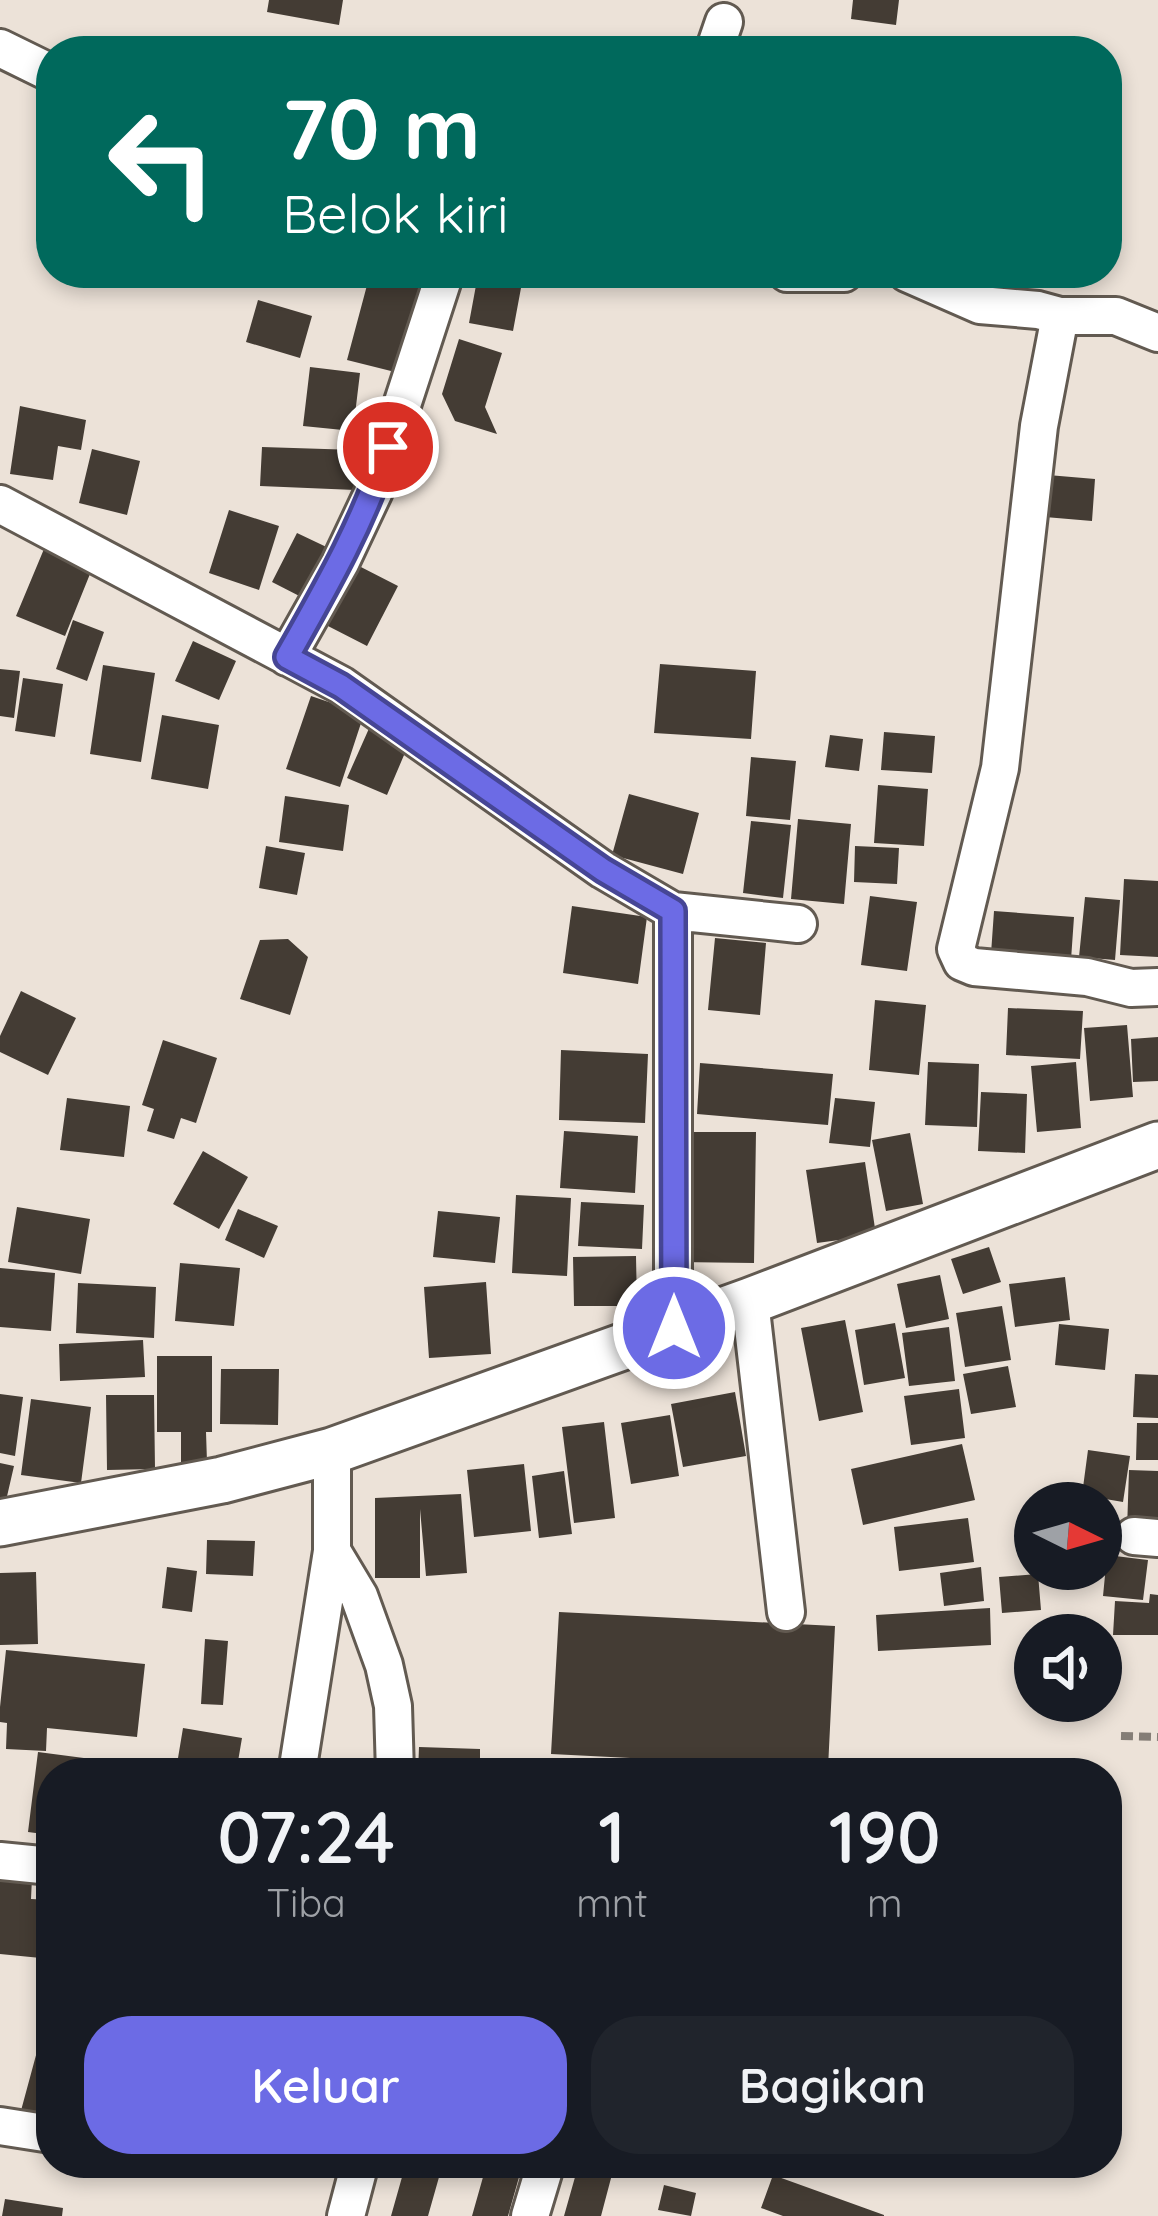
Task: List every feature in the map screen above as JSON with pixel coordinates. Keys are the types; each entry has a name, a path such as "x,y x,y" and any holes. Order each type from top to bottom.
{"street":[{"path":"0,48 36,66"},
{"path":"287,657 374,491 440,288"},
{"path":"941,288 980,305 1060,316 1115,316 1158,334"},
{"path":"1060,316 1039,426 1000,768 956,949 962,962 974,967 1087,977 1130,988 1158,987"},
{"path":"0,504 341,686 603,870 673,911 798,924"},
{"path":"673,911 674,1328"},
{"path":"0,1523 222,1480 332,1451 750,1300 1158,1145"},
{"path":"750,1300 786,1612"},
{"path":"299,1758 332,1551 332,1451"},
{"path":"332,1551 359,1596 384,1665 393,1706 395,1758"},
{"path":"0,1861 36,1864"},
{"path":"0,2126 36,2132"},
{"path":"346,2216 356,2178"},
{"path":"530,2216 541,2178"}],"path":[{"path":"1121,1736 1158,1737"}],"building":[{"path":"269,0 343,0 339,25 267,12"},
{"path":"853,0 899,0 896,25 851,19"},
{"path":"366,288 426,288 403,374 347,360"},
{"path":"476,288 521,288 513,331 469,323"},
{"path":"258,300 312,316 300,358 246,342"},
{"path":"459,339 502,353 485,407 497,434 455,421 442,394"},
{"path":"310,367 360,373 353,431 303,426"},
{"path":"20,406 86,420 81,450 58,446 53,480 10,474"},
{"path":"262,447 356,450 355,490 260,486"},
{"path":"92,449 140,461 127,515 79,503"},
{"path":"1048,475 1095,479 1092,521 1045,517"},
{"path":"229,510 279,526 259,590 209,573"},
{"path":"297,533 337,552 313,603 272,582"},
{"path":"44,549 92,569 65,636 16,616"},
{"path":"357,565 398,586 367,646 326,625"},
{"path":"73,620 104,632 87,681 56,669"},
{"path":"193,641 236,661 219,700 175,681"},
{"path":"660,664 756,671 751,739 654,733"},
{"path":"103,665 155,673 141,762 90,754"},
{"path":"0,669 20,671 14,718 0,716"},
{"path":"23,678 63,684 55,737 15,731"},
{"path":"311,696 364,714 340,787 286,769"},
{"path":"162,715 219,725 208,789 151,779"},
{"path":"371,724 410,741 387,795 347,778"},
{"path":"884,732 935,736 932,773 881,770"},
{"path":"830,735 863,739 859,771 825,767"},
{"path":"751,757 796,761 790,820 746,816"},
{"path":"878,785 928,789 924,846 874,843"},
{"path":"629,794 699,813 683,874 612,855"},
{"path":"285,796 349,805 343,851 279,842"},
{"path":"798,819 851,824 844,904 791,899"},
{"path":"751,821 791,825 783,898 743,893"},
{"path":"266,846 305,853 297,895 259,888"},
{"path":"855,846 899,848 897,884 854,882"},
{"path":"1124,879 1158,881 1158,957 1120,955"},
{"path":"870,896 917,902 907,971 861,965"},
{"path":"1085,897 1120,900 1115,960 1079,957"},
{"path":"572,906 647,917 638,984 563,973"},
{"path":"994,911 1074,917 1070,974 990,968"},
{"path":"715,938 766,943 760,1015 708,1010"},
{"path":"288,939 308,957 290,1015 240,999 260,940"},
{"path":"21,991 76,1018 48,1075 0,1052 0,1036"},
{"path":"875,1000 926,1005 919,1075 869,1070"},
{"path":"1008,1008 1083,1011 1080,1059 1006,1055"},
{"path":"1127,1025 1133,1097 1090,1101 1084,1028"},
{"path":"1158,1037 1158,1081 1133,1082 1131,1039"},
{"path":"163,1040 217,1058 196,1123 181,1118 174,1139 147,1131 154,1109 142,1105"},
{"path":"561,1050 648,1054 645,1123 559,1120"},
{"path":"928,1062 979,1064 977,1127 925,1125"},
{"path":"1076,1062 1081,1128 1037,1132 1031,1066"},
{"path":"700,1063 833,1074 828,1125 697,1114"},
{"path":"981,1092 1027,1094 1025,1153 978,1151"},
{"path":"67,1098 130,1106 124,1157 60,1150"},
{"path":"835,1098 875,1102 870,1147 829,1143"},
{"path":"564,1131 638,1136 635,1193 560,1188"},
{"path":"678,1132 756,1132 754,1263 677,1262"},
{"path":"910,1133 923,1204 886,1211 872,1140"},
{"path":"203,1151 248,1177 219,1229 173,1204"},
{"path":"865,1162 876,1235 817,1243 806,1170"},
{"path":"516,1195 571,1198 567,1276 512,1273"},
{"path":"581,1202 644,1205 642,1249 578,1246"},
{"path":"17,1207 90,1219 81,1274 8,1262"},
{"path":"238,1209 278,1226 264,1258 225,1240"},
{"path":"438,1211 500,1217 495,1263 433,1257"},
{"path":"989,1247 1001,1282 963,1294 951,1259"},
{"path":"636,1256 637,1306 574,1306 573,1257"},
{"path":"180,1263 240,1268 234,1326 175,1321"},
{"path":"0,1268 55,1273 51,1331 0,1327"},
{"path":"940,1275 949,1319 906,1328 897,1284"},
{"path":"1065,1277 1070,1320 1015,1327 1009,1284"},
{"path":"486,1282 491,1354 429,1358 424,1287"},
{"path":"78,1283 156,1287 154,1338 76,1333"},
{"path":"1002,1306 1011,1360 965,1367 956,1313"},
{"path":"845,1320 863,1412 819,1421 801,1328"},
{"path":"895,1323 905,1378 864,1385 855,1330"},
{"path":"1059,1324 1109,1329 1105,1370 1055,1365"},
{"path":"949,1327 955,1381 909,1386 902,1333"},
{"path":"143,1340 145,1377 60,1381 59,1344"},
{"path":"157,1356 212,1356 207,1462 181,1462 181,1432 157,1432"},
{"path":"1008,1366 1016,1407 971,1414 963,1374"},
{"path":"221,1369 279,1369 278,1425 220,1424"},
{"path":"1135,1374 1158,1375 1158,1418 1133,1417"},
{"path":"959,1389 965,1438 911,1445 904,1396"},
{"path":"735,1392 746,1456 683,1467 671,1404"},
{"path":"0,1394 23,1397 15,1456 0,1453"},
{"path":"106,1395 154,1395 155,1469 107,1470"},
{"path":"31,1399 91,1407 81,1483 21,1475"},
{"path":"670,1415 679,1476 631,1484 621,1423"},
{"path":"604,1422 615,1518 574,1523 562,1427"},
{"path":"1137,1423 1158,1423 1158,1460 1136,1460"},
{"path":"962,1444 975,1500 863,1525 851,1469"},
{"path":"1088,1450 1130,1456 1123,1502 1122,1482 1084,1482"},
{"path":"0,1463 14,1466 2,1518 0,1517"},
{"path":"524,1464 531,1531 474,1537 467,1470"},
{"path":"1129,1470 1158,1471 1158,1531 1127,1530"},
{"path":"564,1471 572,1534 539,1538 532,1476"},
{"path":"461,1494 467,1573 426,1576 420,1509 420,1578 375,1578 375,1498"},
{"path":"968,1518 974,1562 899,1571 894,1527"},
{"path":"207,1540 255,1541 253,1576 206,1574"},
{"path":"1122,1557 1148,1560 1143,1600 1103,1596 1104,1590 1122,1590"},
{"path":"167,1567 197,1571 192,1612 162,1608"},
{"path":"981,1567 984,1601 944,1606 940,1573"},
{"path":"36,1572 38,1644 0,1645 0,1573"},
{"path":"1014,1576 1014,1590 1039,1590 1041,1610 1002,1613 999,1577"},
{"path":"1150,1594 1158,1595 1158,1635 1122,1635 1122,1614 1114,1614 1115,1601 1149,1603"},
{"path":"990,1608 991,1645 878,1651 876,1615"},
{"path":"559,1612 835,1626 828,1758 551,1754"},
{"path":"205,1639 228,1641 223,1705 201,1704"},
{"path":"6,1650 145,1664 137,1737 47,1728 46,1751 6,1749 7,1723 0,1722 0,1707"},
{"path":"183,1728 242,1738 239,1758 178,1758"},
{"path":"419,1747 480,1749 480,1758 419,1758"},
{"path":"38,1752 84,1758 37,1758"},
{"path":"36,1768 36,1833 28,1832"},
{"path":"0,1876 32,1878 36,1958 0,1954"},
{"path":"36,2055 36,2123 19,2118"},
{"path":"402,2178 439,2178 428,2216 391,2216"},
{"path":"483,2178 519,2178 508,2216 472,2216"},
{"path":"575,2178 611,2178 601,2216 564,2216"},
{"path":"772,2178 781,2178 884,2216 783,2216 761,2208"},
{"path":"664,2185 696,2193 691,2216 658,2210"},
{"path":"5,2199 63,2208 62,2216 2,2216"}],"route":[{"path":"388,447 352,540 287,657 341,686 603,870 673,911 674,1328"}]}
